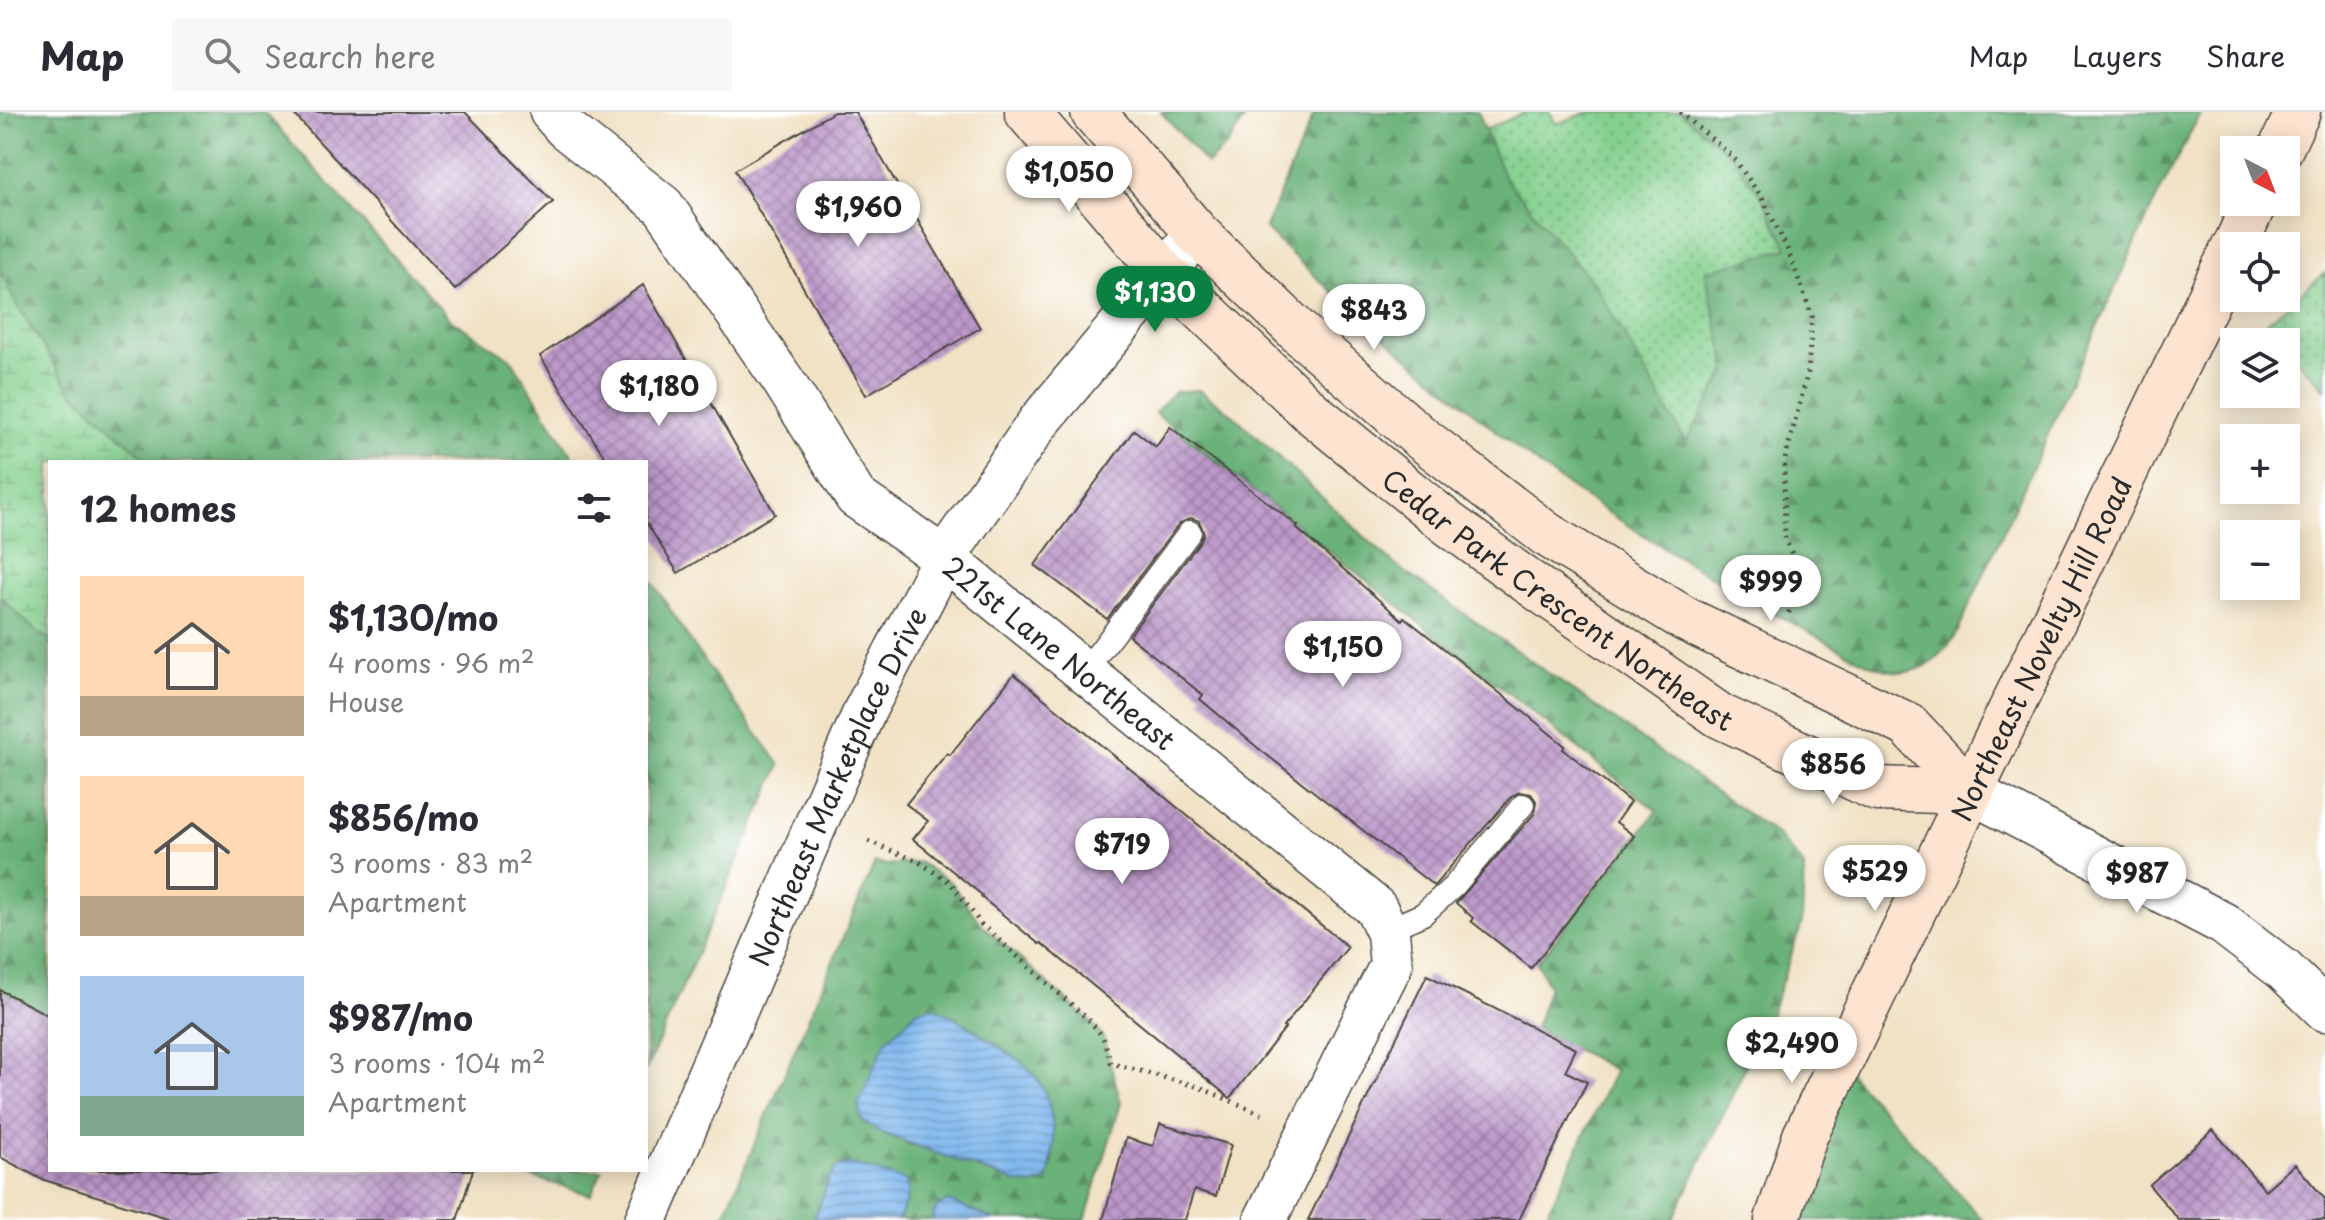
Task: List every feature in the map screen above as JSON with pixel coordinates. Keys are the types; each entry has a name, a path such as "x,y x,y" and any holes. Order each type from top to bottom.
{"street":[{"name":"221st Lane Northeast","path":"551,112 565,128 663,206 784,382 856,497 944,558 1336,873 1376,908 1387,930"},
{"name":"Cedar Park Crescent Northeast","path":"1027,112 1164,273 1311,412 1449,524 1720,716 1877,789 1971,792"},
{"name":"Cedar Park Crescent Northeast","path":"1093,112 1197,233 1302,335 1420,437 1546,534 1685,619 1908,725 1971,792"},
{"path":"2287,136 2298,112"},
{"name":"Northeast Marketplace Drive","path":"646,1220 865,710 944,558 1038,423 1197,233"},
{"name":"Northeast Novelty Hill Road","path":"1777,1220 1805,1136 2220,276"},
{"path":"1971,792 2224,924 2284,970 2325,1010"},
{"path":"1265,1220 1391,965 1387,930"},
{"name":"Northeast Novelty Hill Road","path":"1744,1220 1805,1136"}],"lane":[{"path":"1085,671 1190,532"},
{"path":"1387,930 1423,914 1454,886 1523,805"}],"path":[{"path":"1680,112 1733,157 1762,198 1787,248 1812,316 1808,372 1784,463 1785,539 1797,565 1801,587 1785,621"},
{"path":"868,841 919,862 950,882 981,924 1090,1021 1103,1037 1111,1063 1199,1087 1307,1134"}],"green space":[{"path":"0,112 264,112 450,319 511,359 575,460 147,460 70,390 13,298 0,270"},
{"path":"1161,112 1248,113 1227,145 1207,164"},
{"path":"1315,112 1478,112 1505,178 1596,286 1686,442 1727,369 1705,271 1787,248 1762,198 1733,157 1680,112 2201,112 2153,205 1955,637 1926,666 1901,672 1867,663 1772,613 1584,497 1505,438 1307,269 1265,228"},
{"path":"1525,112 1550,112 1556,124 1589,112 1680,112 1733,157 1762,198 1787,248 1705,272 1727,369 1686,442 1596,286 1505,178 1485,130"},
{"path":"0,270 13,298 70,390 147,460 48,460 48,638 39,634 0,596"},
{"path":"2325,273 2325,389 2300,363 2300,328 2267,328 2264,325 2279,312 2300,312 2300,294"},
{"path":"1199,390 1231,413 1394,564 1777,835 1804,866 1802,923 1771,1013 1673,1220 1544,1220 1615,1070 1535,1028 1549,987 1537,963 1657,811 1155,413 1174,392"},
{"path":"648,575 697,651 780,765 648,1065"},
{"path":"0,596 39,634 48,638 48,1015 0,990"},
{"path":"919,862 950,882 981,924 1090,1021 1103,1037 1121,1103 1085,1220 995,1220 948,1201 936,1208 932,1220 899,1220 908,1194 829,1179 814,1220 722,1220 875,863","holes":["862,1121 1052,1130 1053,1160 1047,1179 1016,1182 882,1133"]},
{"path":"1840,1063 1983,1220 1777,1220"},
{"path":"516,1172 601,1172 591,1195"}],"water":[{"path":"931,1007 961,1021 1010,1054 1038,1080 1045,1093 1052,1122 1053,1152 1047,1180 1032,1185 1016,1182 882,1133 862,1121 858,1105 885,1042 918,1010"},
{"path":"852,1164 906,1181 908,1194 899,1220 814,1220 829,1179 837,1167"},
{"path":"948,1201 995,1220 932,1220 936,1208"}],"building":[{"path":"292,112 465,112 553,202 455,290"},
{"path":"834,112 855,112 980,328 866,395 735,170"},
{"path":"643,285 775,514 678,573 648,525 648,460 607,460 540,356"},
{"path":"1170,427 1298,526 1296,528 1402,620 1404,617 1520,709 1565,746 1563,749 1630,802 1616,822 1634,836 1531,968 1471,921 1473,918 1456,903 1534,814 1536,801 1531,794 1519,792 1512,796 1434,886 1258,748 1200,699 1203,695 1129,636 1201,540 1204,533 1199,521 1191,518 1179,524 1107,619 1035,565 1134,430 1156,447"},
{"path":"1014,674 1348,947 1230,1098 913,839 928,821 906,804 947,753 950,755"},
{"path":"1427,975 1576,1049 1565,1071 1587,1082 1519,1220 1308,1220"},
{"path":"0,990 48,1015 48,1172 472,1172 457,1220 174,1220 41,1179 0,1157"},
{"path":"1160,1124 1231,1145 1216,1196 1194,1190 1185,1220 1103,1220 1126,1138 1153,1146"},
{"path":"2213,1130 2265,1190 2295,1164 2325,1199 2325,1220 2179,1220 2149,1185"}]}
